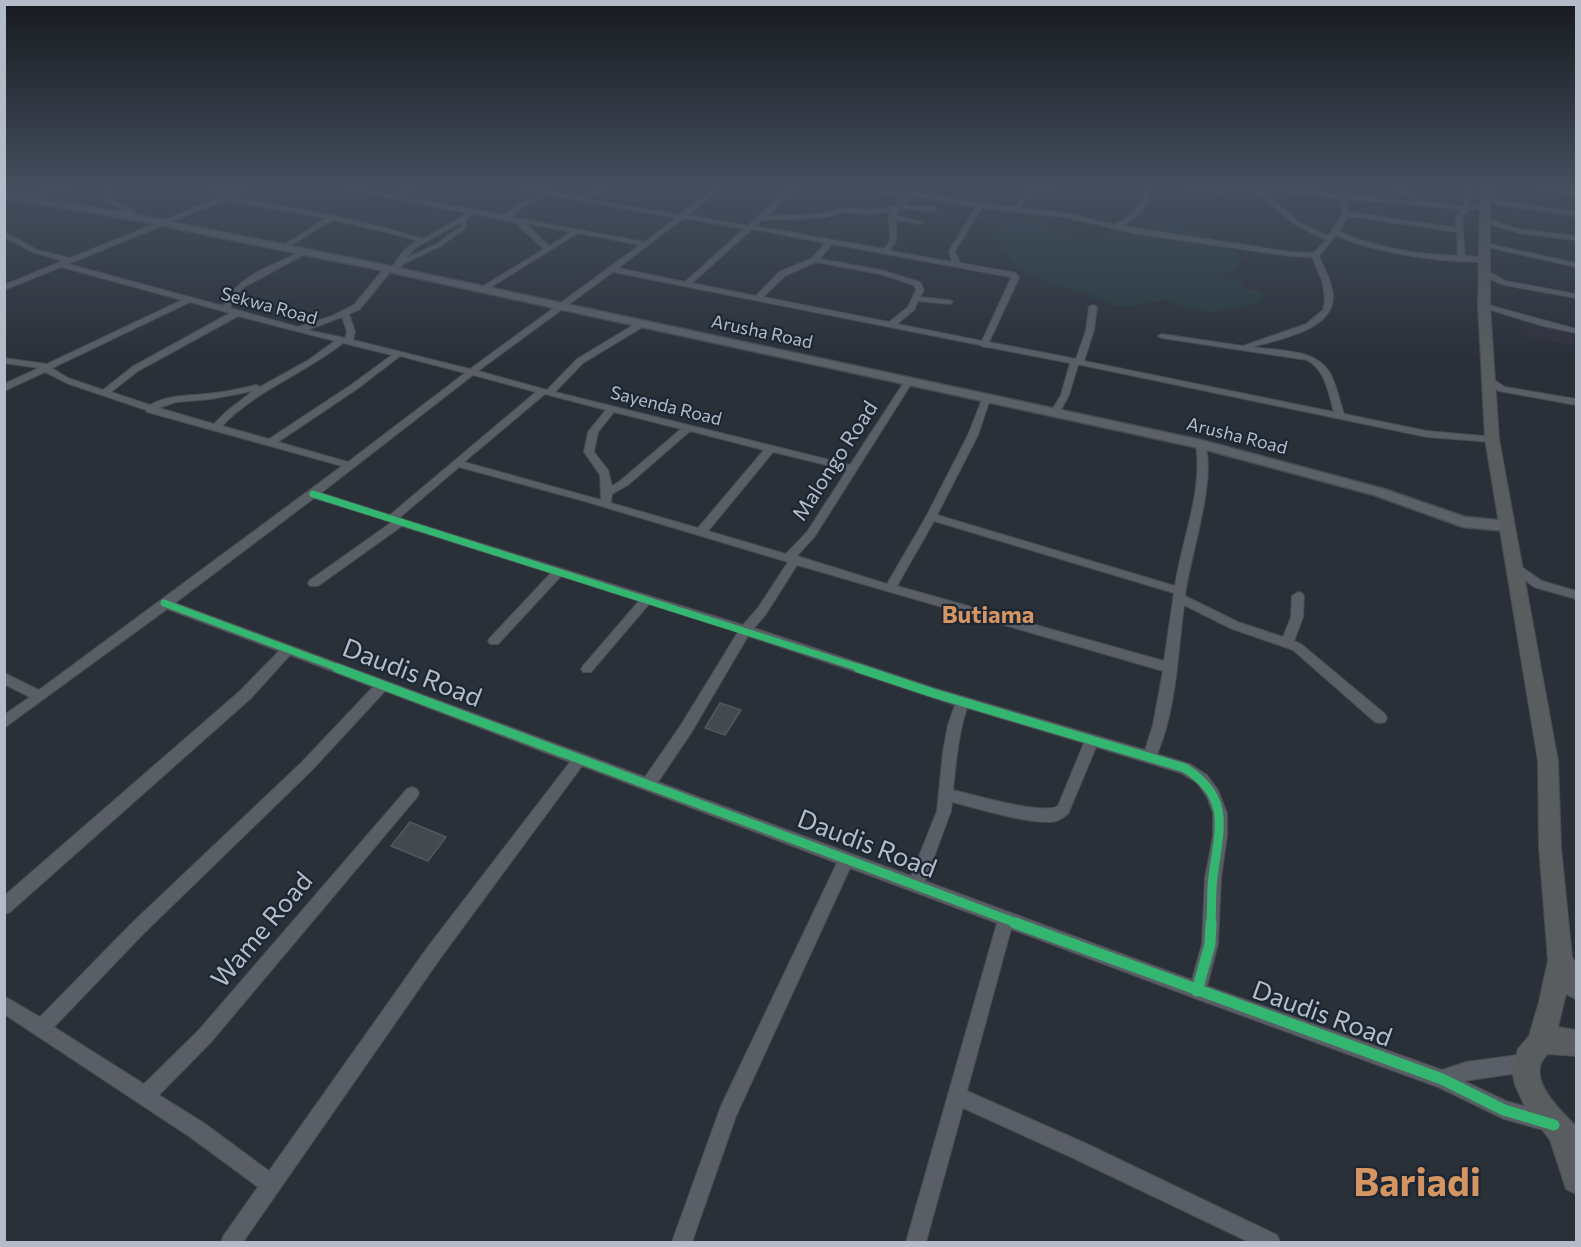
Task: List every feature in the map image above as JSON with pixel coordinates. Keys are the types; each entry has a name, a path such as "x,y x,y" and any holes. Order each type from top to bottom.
{"highway":[{"path":"1485,245 1484,305 1492,439 1548,761 1550,847 1560,960 1552,1002 1532,1053 1528,1082 1536,1101 1564,1133 1576,1179"},
{"path":"1560,960 1576,987"},
{"path":"1532,1053 1554,1040 1576,1043"}],"main road":[{"name":"Arusha Road","path":"269,245 560,305 1201,444 1379,492 1463,522 1507,526"}],"street":[{"path":"24,245 35,251 69,260"},
{"path":"4,288 106,245"},
{"path":"283,248 287,245"},
{"path":"375,266 402,260 416,245"},
{"path":"299,330 345,313 364,301 390,269 402,260 433,245"},
{"path":"544,245 548,249"},
{"path":"483,290 554,245"},
{"path":"4,723 313,494 560,305 643,245"},
{"path":"687,284 730,245"},
{"path":"758,298 782,274 815,260 827,245"},
{"path":"843,245 1015,276 1009,294 984,345"},
{"path":"887,252 889,245"},
{"path":"956,245 952,255 958,265"},
{"path":"1230,245 1315,255 1325,245"},
{"path":"1369,245 1462,260 1485,259 1576,265"},
{"path":"1461,245 1462,260"},
{"path":"225,310 231,296 241,285 305,252"},
{"path":"1243,347 1304,329 1324,314 1330,303 1329,290 1315,255"},
{"path":"1485,259 1504,283 1576,296"},
{"path":"815,260 881,272 912,281 920,287 911,308 891,325"},
{"name":"Sekwa Road","path":"60,264 299,330 399,353 470,373"},
{"path":"610,269 1427,434 1492,439"},
{"path":"1564,294 1576,303"},
{"path":"916,299 949,302"},
{"path":"4,388 188,300"},
{"path":"1484,305 1576,331"},
{"path":"1055,414 1065,395 1090,330 1094,307"},
{"path":"105,393 135,369 237,313"},
{"path":"216,427 236,405 266,386 302,369 345,341 351,332 345,313"},
{"path":"314,583 395,521 456,463 546,393 580,361 643,323"},
{"path":"1162,336 1243,347 1316,361 1326,374 1340,416"},
{"path":"272,442 399,353"},
{"path":"4,360 47,368 64,379 150,410 349,465"},
{"name":"Sayenda Road","path":"470,373 854,469"},
{"path":"1488,379 1502,389 1576,402"},
{"name":"Malongo Road","path":"648,785 692,720 745,630 762,610 792,559 854,469 909,381"},
{"path":"150,410 160,402 169,399 205,397 266,386"},
{"path":"890,588 974,435 986,399"},
{"path":"606,504 608,492 604,467 589,452 593,432 612,409"},
{"path":"608,492 629,479 688,428"},
{"path":"1149,757 1156,743 1171,668 1179,594 1204,462 1201,444"},
{"path":"701,532 771,448"},
{"path":"456,463 606,504 1171,668"},
{"path":"313,494 745,630 963,702 1185,768 1202,779 1212,794 1220,813 1220,836 1213,878 1210,944 1197,991"},
{"path":"931,517 1179,594 1234,625 1287,643 1311,657 1350,694 1380,718"},
{"path":"1513,565 1538,584 1576,595"},
{"path":"494,641 558,572"},
{"path":"1287,643 1297,617 1298,596"},
{"path":"586,669 647,599"},
{"name":"Daudis Road","path":"164,603 1197,991 1442,1079 1504,1110 1564,1133"},
{"path":"4,907 245,695 289,649"},
{"path":"4,678 40,696"},
{"path":"42,1027 138,928 307,766 383,685"},
{"path":"916,884 936,836 947,795 950,752 955,725 963,702"},
{"path":"947,795 1053,816 1063,810 1092,741"},
{"path":"231,1242 433,954 580,759"},
{"name":"Wame Road","path":"145,1096 205,1036 412,793"},
{"path":"682,1242 728,1113 847,858"},
{"path":"916,1242 1006,919"},
{"path":"4,1004 197,1130 272,1185"},
{"path":"1442,1079 1532,1053"},
{"path":"957,1096 1089,1155 1270,1242"}],"shaded area":[{"path":"1523,323 1572,333 1575,346 1527,336 1527,328"}],"green space":[{"path":"1001,245 1225,245 1244,257 1234,272 1213,274 1241,282 1244,288 1259,291 1264,297 1259,302 1218,312 1197,311 1163,300 1134,306 1115,306 1087,293 1048,282 1017,266"}],"building":[{"path":"720,703 741,710 725,735 705,728"},
{"path":"410,822 446,837 428,861 391,846"}],"cycle path":[{"path":"313,494 745,630 933,693 1185,768 1202,779 1213,794 1220,813 1220,836 1213,878 1210,944 1197,991"},
{"path":"164,603 1197,991 1442,1079 1504,1110 1554,1125"}],"district":[{"name":"Butiama","path":"988,615"},
{"name":"Bariadi","path":"1417,1183"}]}
